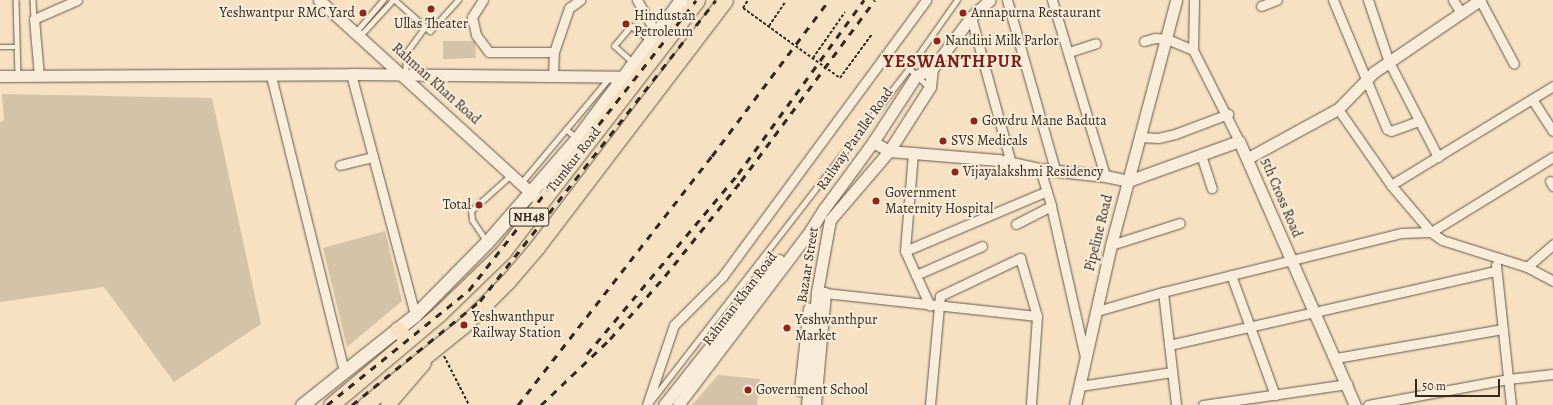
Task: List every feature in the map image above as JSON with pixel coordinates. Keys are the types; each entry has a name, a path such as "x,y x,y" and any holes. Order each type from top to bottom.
{"highway":[{"name":"Tumkur Road","path":"331,405 439,314 503,252 536,197 698,0"},
{"name":"Tumkur Road","path":"365,405 439,346 486,305 537,247 725,0"},
{"path":"398,329 407,341"}],"main road":[{"path":"302,405 415,315 487,242 536,197 577,139 681,0"},
{"path":"388,405 439,346"}],"street":[{"path":"39,76 34,19 77,0"},
{"name":"Rahman Khan Road","path":"319,0 405,76 536,197"},
{"path":"483,0 472,17 476,35 489,52 554,52"},
{"path":"553,77 554,52 569,8 580,0"},
{"path":"637,0 654,38"},
{"path":"648,405 674,325 722,277 926,0"},
{"path":"930,87 932,69 971,17 990,0"},
{"path":"1007,0 1056,170"},
{"path":"1052,0 1069,52 1105,176"},
{"name":"Pipeline Road","path":"1075,405 1111,245 1167,39 1176,0"},
{"name":"5th Cross Road","path":"1194,0 1193,50 1228,114 1291,260 1336,358 1355,405"},
{"path":"1261,6 1277,0"},
{"path":"1333,0 1387,129 1392,131 1419,121"},
{"path":"1368,0 1389,62 1438,157"},
{"path":"1453,0 1461,13"},
{"path":"1248,158 1338,109 1366,79 1480,0 1514,64"},
{"path":"971,17 1012,163"},
{"path":"1144,41 1155,38 1167,39 1193,50"},
{"path":"1069,52 1096,43"},
{"path":"912,72 932,69"},
{"name":"Railway Parallel Road","path":"824,209 873,142 912,72"},
{"path":"350,74 415,315"},
{"path":"0,76 271,76 350,74 405,76 624,77"},
{"path":"271,76 344,372"},
{"path":"1391,185 1553,86"},
{"name":"Bazaar Street","path":"806,405 821,293 818,235 889,151 930,87"},
{"path":"1532,99 1553,131"},
{"path":"1338,109 1391,185 1431,232 1442,240 1527,267 1553,281"},
{"path":"1141,137 1158,138 1175,134 1228,114"},
{"path":"873,142 889,151 1012,163 1040,169 1105,176 1128,181 1239,141"},
{"path":"913,153 905,251 916,275 935,306"},
{"path":"1200,155 1212,188"},
{"path":"340,165 373,157"},
{"path":"1097,311 1163,292 1401,233 1431,232 1553,157"},
{"path":"1040,169 1051,206 1085,357"},
{"path":"905,251 1047,191"},
{"path":"1016,224 1051,206"},
{"name":"Rahman Khan Road","path":"685,405 818,235 824,209"},
{"path":"1111,245 1180,223"},
{"path":"664,405 798,236 818,235 805,330 799,405"},
{"name":"Rahman Khan Road","path":"678,405 818,235"},
{"path":"1527,267 1553,244"},
{"path":"916,275 982,246"},
{"path":"930,405 935,306 940,296 1020,258 1037,316 1031,405"},
{"path":"1496,258 1496,271 1511,405"},
{"path":"1169,345 1496,271"},
{"path":"1231,275 1275,395"},
{"path":"1163,292 1176,405"},
{"path":"815,405 821,293 1037,316"},
{"path":"1336,358 1502,329"},
{"path":"1080,386 1172,372"},
{"path":"1368,405 1508,378 1553,374"},
{"path":"1203,405 1347,384"}],"lane":[{"path":"16,0 18,76"},
{"path":"34,0 34,19"},
{"path":"358,34 383,0"},
{"path":"358,34 394,0 430,31 458,0"},
{"path":"648,405 912,72 957,0"},
{"path":"634,64 614,46 631,26 654,38"},
{"path":"405,76 406,53 425,27"},
{"path":"0,47 17,47"},
{"path":"912,72 930,87"},
{"path":"521,183 610,77"},
{"path":"566,129 577,139"},
{"path":"487,242 472,220 471,211 512,175"}],"path":[{"path":"748,0 743,8 840,78 872,34"},
{"path":"769,26 786,2"},
{"path":"813,58 845,12"},
{"path":"439,346 469,405"}],"shaded area":[{"path":"443,41 475,41 476,58 443,59"},
{"path":"2,94 212,98 261,324 174,382 104,287 0,302 0,122 4,120"},
{"path":"385,231 402,301 347,347 323,248"},
{"path":"718,375 760,379 757,405 692,405"}],"railway":[{"path":"327,405 469,290 696,0"},
{"path":"352,405 480,301 716,0"},
{"path":"518,405 712,156 829,0"},
{"path":"587,354 738,174 864,0"},
{"path":"541,405 610,339 665,276 741,181 875,0"}],"place":[{"name":"Ullas Theater","path":"431,9"},
{"name":"Yeshwantpur RMC Yard","path":"363,13"},
{"name":"Annapurna Restaurant","path":"963,13"},
{"name":"Hindustan Petroleum","path":"626,24"},
{"name":"Nandini Milk Parlor","path":"937,41"},
{"name":"Gowdru Mane Baduta","path":"974,121"},
{"name":"SVS Medicals","path":"943,141"},
{"name":"Vijayalakshmi Residency","path":"955,172"},
{"name":"Government Maternity Hospital","path":"876,201"},
{"name":"Total","path":"479,205"},
{"name":"Yeshwanthpur Railway Station","path":"464,325"},
{"name":"Yeshwanthpur Market","path":"787,328"},
{"name":"Government School","path":"748,390"}],"district":[{"name":"YESWANTHPUR","path":"953,61"}]}
